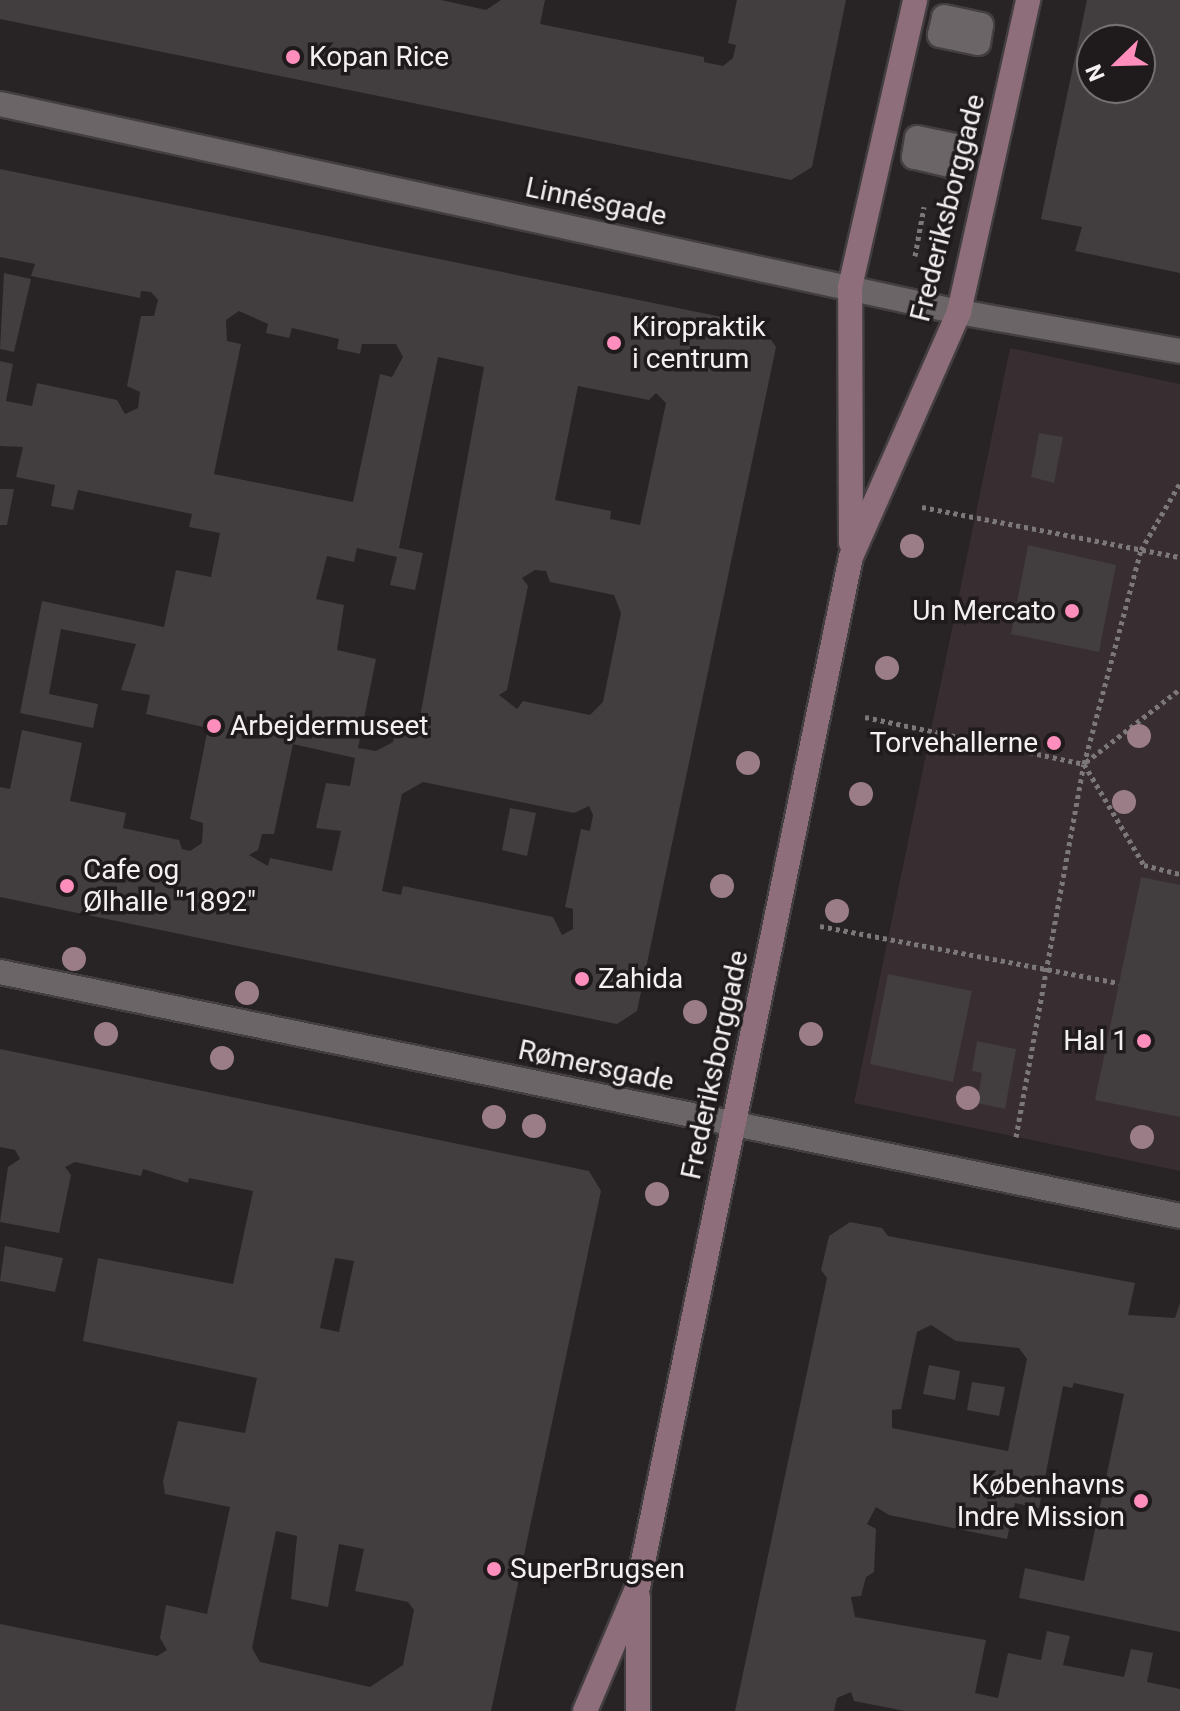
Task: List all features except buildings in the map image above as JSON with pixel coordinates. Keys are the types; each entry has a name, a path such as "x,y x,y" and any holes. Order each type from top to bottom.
{"street":[{"name":"Frederiksborggade","path":"851,557 850,287 915,0"},
{"name":"Frederiksborggade","path":"585,1711 638,1586 851,557 874,498 959,312 1028,0"},
{"name":"Linnésgade","path":"0,104 959,312 1180,351"},
{"name":"Rømersgade","path":"0,972 1180,1216"},
{"name":"Frederiksborggade","path":"638,1586 638,1711"}],"path":[{"path":"914,261 924,207"},
{"path":"1009,1181 1043,970 1084,764 1141,550 1180,483"},
{"path":"874,498 1180,557"},
{"path":"1084,764 1180,689"},
{"path":"819,708 1084,764 1144,865 1180,874"},
{"path":"776,918 1119,983"}],"shaded area":[{"name":"Torvehallerne","path":"1010,348 1180,384 1180,1171 854,1103"}],"place":[{"name":"Kopan Rice","path":"293,57"},
{"name":"Kiropraktik i centrum","path":"614,343"},
{"name":"Un Mercato","path":"1072,611"},
{"name":"Arbejdermuseet","path":"214,726"},
{"name":"Torvehallerne","path":"1054,743"},
{"name":"Cafe og Ølhalle \"1892\"","path":"67,886"},
{"name":"Zahida","path":"582,979"},
{"name":"Hal 1","path":"1144,1041"},
{"name":"Københavns Indre Mission","path":"1141,1501"},
{"name":"SuperBrugsen","path":"494,1569"}]}
